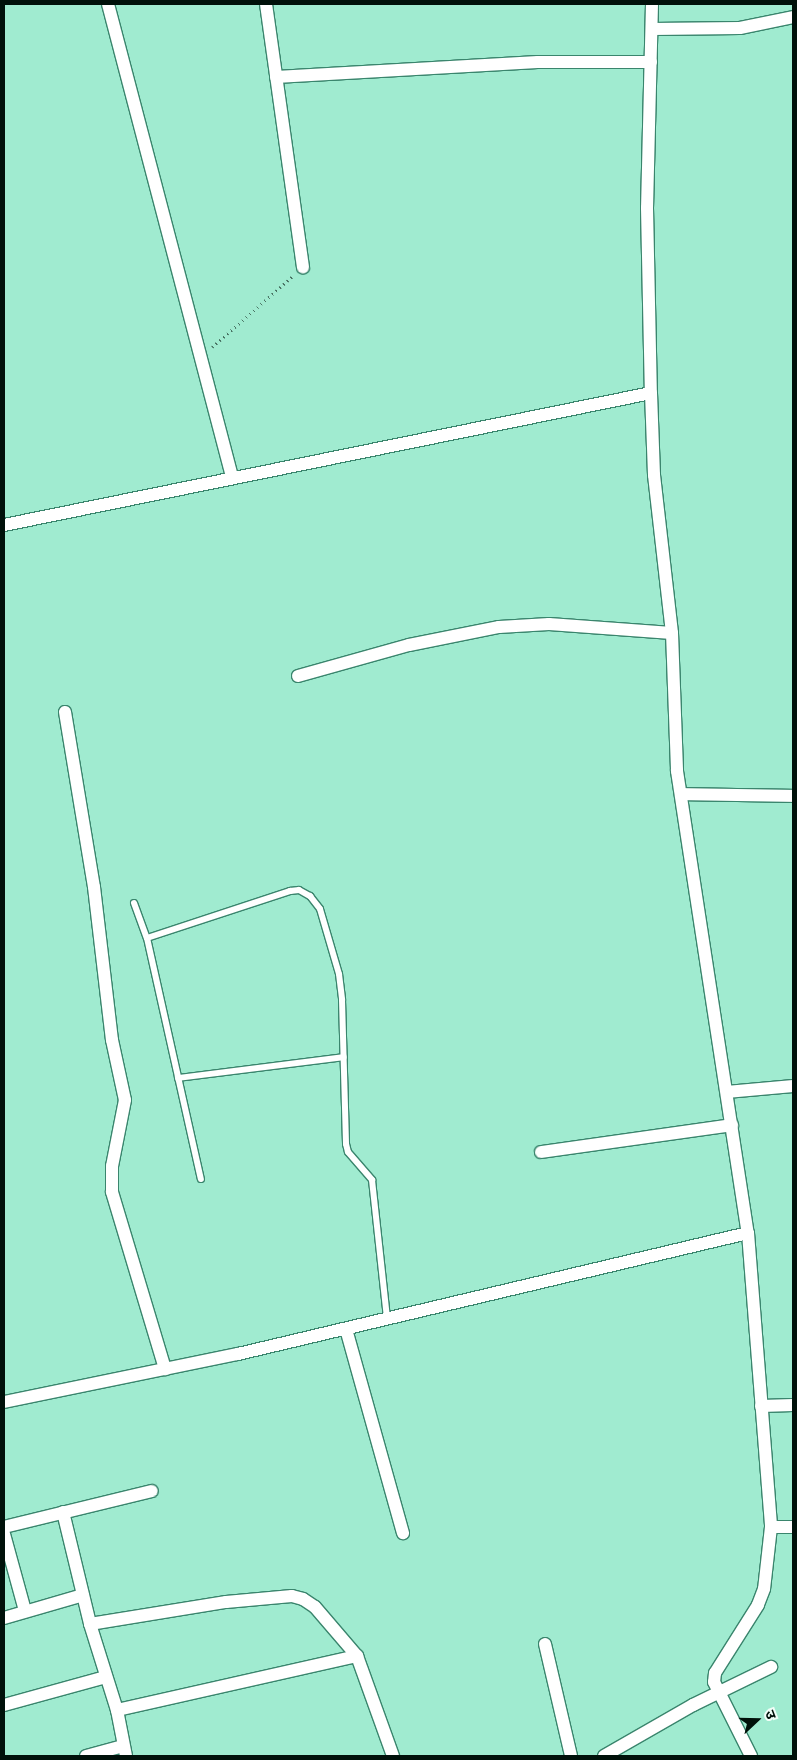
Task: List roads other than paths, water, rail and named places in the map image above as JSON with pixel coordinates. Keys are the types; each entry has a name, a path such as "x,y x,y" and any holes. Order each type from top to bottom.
{"street":[{"path":"108,4 202,356 232,477"},
{"path":"266,4 303,267"},
{"path":"652,4 647,208 654,476 672,633 681,794 748,1233 771,1527 764,1589 752,1618 716,1673 714,1682 717,1692 744,1739 751,1756"},
{"path":"652,29 740,28 793,17"},
{"path":"276,77 538,62 651,62"},
{"path":"4,525 651,393"},
{"path":"298,676 409,645 499,627 549,624 672,633"},
{"path":"65,712 94,887 112,1040 125,1100 112,1166 112,1192 165,1369"},
{"path":"681,794 793,796"},
{"path":"727,1092 793,1086"},
{"path":"541,1152 732,1125"},
{"path":"4,1402 165,1369 346,1328 748,1233"},
{"path":"346,1328 403,1533"},
{"path":"761,1406 793,1405"},
{"path":"4,1527 152,1491"},
{"path":"62,1512 90,1624 117,1710 124,1751 86,1756"},
{"path":"771,1527 793,1526"},
{"path":"4,1534 25,1611"},
{"path":"4,1618 83,1595"},
{"path":"90,1624 226,1602 292,1596 314,1606 357,1656 391,1756"},
{"path":"546,1644 571,1756"},
{"path":"117,1710 357,1656"},
{"path":"604,1756 717,1692 771,1667"},
{"path":"4,1705 106,1677"}],"lane":[{"path":"147,938 290,891 299,890 310,896 320,909 339,974 344,1056 346,1144 348,1152 372,1180 387,1318"},
{"path":"134,903 147,938 201,1180"},
{"path":"178,1078 344,1056"}]}
